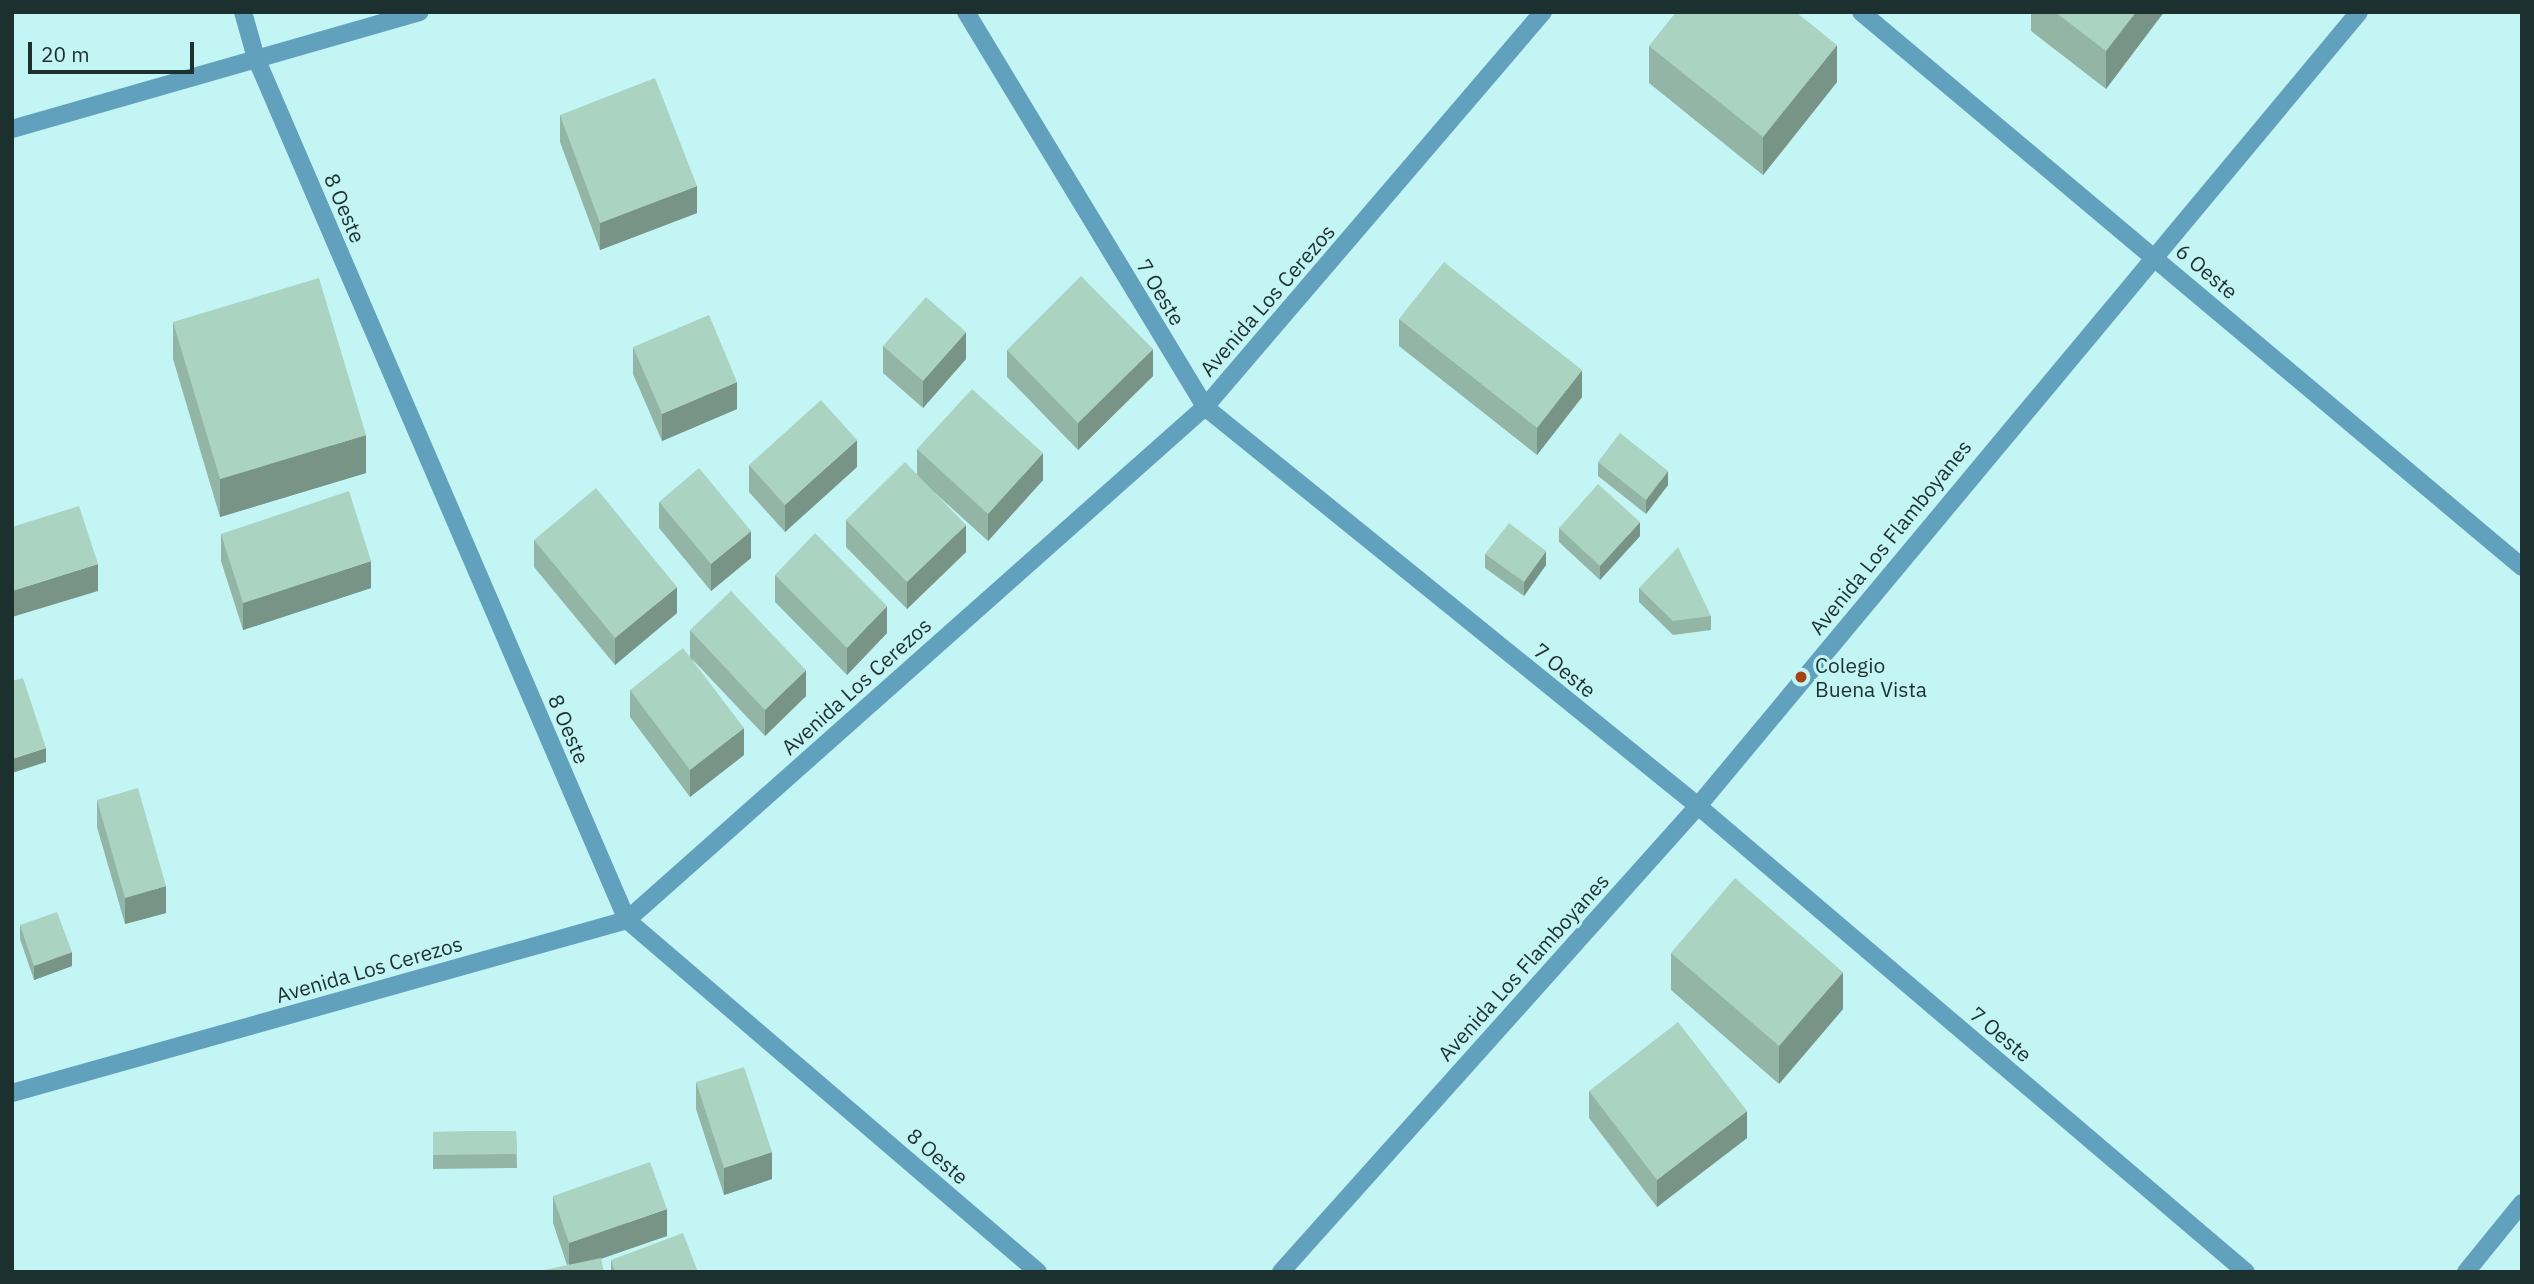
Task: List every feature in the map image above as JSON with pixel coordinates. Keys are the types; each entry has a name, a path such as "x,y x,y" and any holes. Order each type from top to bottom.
{"street":[{"name":"8 Oeste","path":"243,12 256,58 627,920 1038,1272"},
{"path":"12,129 420,12"},
{"name":"7 Oeste","path":"966,12 1205,407 1698,806 2246,1272"},
{"name":"Avenida Los Cerezos","path":"12,1093 627,920 1205,407 1543,12"},
{"name":"6 Oeste","path":"1861,12 2522,567"},
{"name":"Avenida Los Flamboyanes","path":"1282,1272 1698,806 2152,254 2359,12"},
{"path":"2466,1272 2522,1203"}],"building":[{"path":"1676,12 1796,12 1837,45 1763,137 1649,46"},
{"path":"2055,12 2136,12 2106,51"},
{"path":"655,78 697,186 600,223 560,115"},
{"path":"1444,262 1582,370 1537,428 1399,319"},
{"path":"1081,276 1153,349 1078,423 1007,350"},
{"path":"319,278 366,435 220,479 173,322"},
{"path":"926,297 966,332 923,381 883,346"},
{"path":"709,315 737,382 662,414 633,347"},
{"path":"972,389 1043,453 988,514 917,449"},
{"path":"821,400 857,440 785,505 749,465"},
{"path":"1620,433 1668,471 1646,500 1598,462"},
{"path":"905,462 966,525 907,582 846,520"},
{"path":"699,468 751,531 711,564 659,502"},
{"path":"1598,484 1640,522 1600,566 1559,528"},
{"path":"596,488 677,587 615,638 534,540"},
{"path":"349,491 371,561 243,603 221,534"},
{"path":"79,506 98,564 12,591 12,527"},
{"path":"1509,523 1546,551 1524,582 1485,554"},
{"path":"815,533 887,606 847,648 775,575"},
{"path":"1678,547 1711,616 1673,621 1639,588"},
{"path":"731,591 806,670 765,710 690,630"},
{"path":"683,648 744,728 690,770 630,690"},
{"path":"23,678 46,748 12,759 12,681"},
{"path":"138,788 166,886 125,898 97,800"},
{"path":"1735,878 1843,972 1779,1046 1671,953"},
{"path":"57,912 72,952 34,966 20,925"},
{"path":"1678,1022 1747,1111 1657,1180 1589,1091"},
{"path":"744,1067 772,1152 724,1168 696,1082"},
{"path":"516,1131 517,1154 433,1155 433,1132"},
{"path":"650,1162 667,1209 569,1243 553,1196"},
{"path":"683,1233 698,1272 615,1272 611,1260"},
{"path":"601,1258 604,1272 535,1272"}],"place":[{"name":"Colegio Buena Vista","path":"1801,677"}]}
